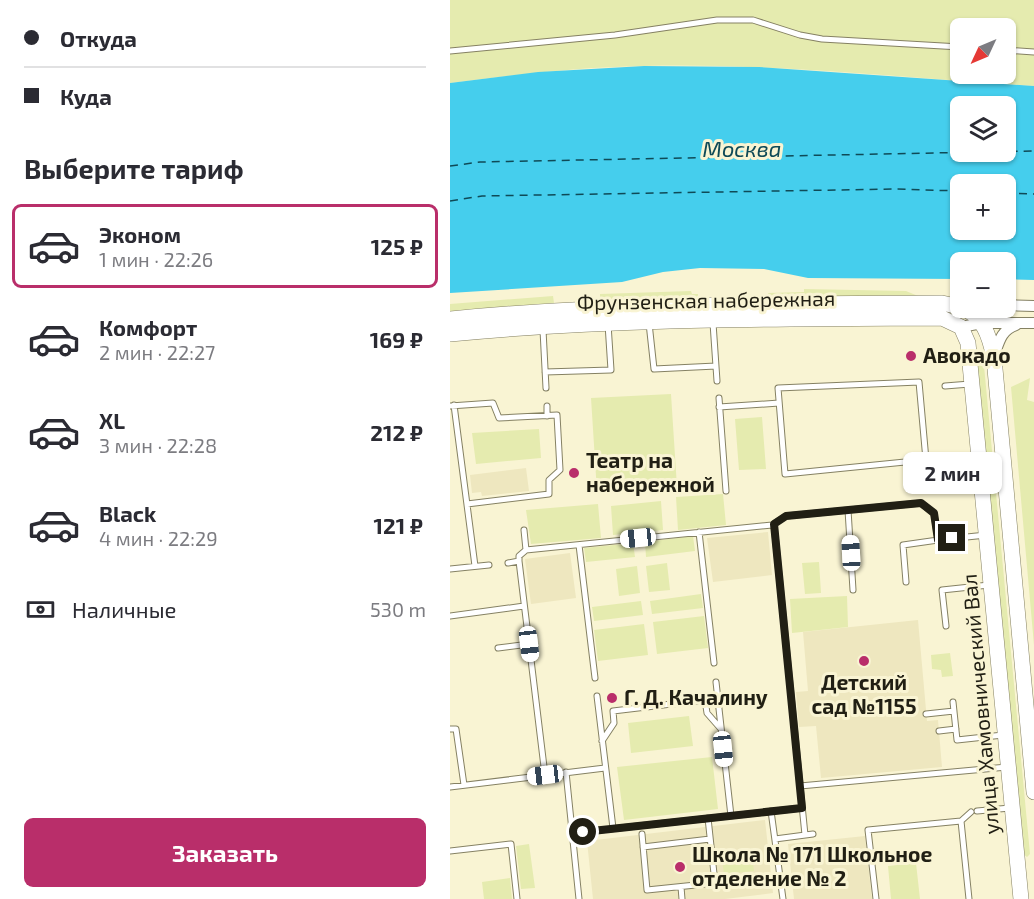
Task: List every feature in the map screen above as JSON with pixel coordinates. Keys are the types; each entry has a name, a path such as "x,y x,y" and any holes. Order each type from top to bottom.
{"main road":[{"name":"Фрунзенская набережная","path":"450,319 597,307 697,304 950,305"},
{"name":"Фрунзенская набережная","path":"450,334 608,322 713,319 942,318 961,327"},
{"name":"улица Хамовнический Вал","path":"977,318 982,323 990,340 994,358 1034,792"},
{"name":"улица Хамовнический Вал","path":"961,327 968,343 1021,899"}],"street":[{"path":"1016,305 1034,306"},
{"path":"963,318 961,327 982,323 1028,323"},
{"name":"улица Хамовнический Вал","path":"994,358 1000,337 1008,328 1028,323"}],"lane":[{"path":"450,51 615,35 717,20 753,20 800,35 822,39 950,46"},
{"path":"1016,51 1034,52"},
{"path":"713,319 717,381"},
{"path":"649,320 654,369 716,366"},
{"path":"545,372 611,370 608,322"},
{"path":"543,326 546,388"},
{"path":"926,460 919,382 778,388 785,474 926,460 935,459"},
{"path":"945,386 972,384"},
{"path":"920,388 928,388"},
{"path":"719,398 726,491"},
{"path":"467,504 549,494 549,480 560,470 557,415 500,418 493,403 452,405 476,566"},
{"path":"719,407 779,403"},
{"path":"547,406 547,416"},
{"path":"952,457 978,454"},
{"path":"545,775 519,561 521,552 774,524 786,516 921,503 934,513 938,540"},
{"path":"848,510 853,590"},
{"path":"774,524 805,835"},
{"path":"524,530 526,550"},
{"path":"699,532 714,663"},
{"path":"906,582 903,545 986,534"},
{"path":"579,545 595,678"},
{"path":"508,563 519,561"},
{"path":"450,569 489,565"},
{"path":"946,626 942,590 991,585"},
{"path":"450,616 524,606"},
{"path":"498,648 529,644"},
{"path":"716,682 731,816"},
{"path":"597,696 613,828"},
{"path":"602,741 614,723 613,711 705,700 706,713 721,729"},
{"path":"953,702 957,740 1005,735"},
{"path":"926,714 954,711"},
{"path":"450,729 456,729 464,785"},
{"path":"939,731 956,729"},
{"path":"800,786 1008,767"},
{"path":"450,787 605,768"},
{"path":"566,772 579,899"},
{"path":"876,899 868,830 961,820 974,812 1012,807"},
{"path":"573,833 802,808"},
{"path":"771,811 782,899"},
{"path":"642,834 647,890 715,883 708,818"},
{"path":"961,820 969,899"},
{"path":"775,839 813,834"},
{"path":"643,847 710,839"},
{"path":"450,851 511,844 517,899"},
{"path":"681,887 682,899"}],"shaded area":[{"path":"526,468 529,491 482,496 481,492 472,493 470,475"},
{"path":"768,532 772,575 713,582 707,538"},
{"path":"570,553 576,598 531,604 525,559"},
{"name":"Детский сад №1155","path":"918,620 927,721 938,720 942,767 821,778 816,726 799,727 796,692 808,691 803,632"},
{"name":"Школа № 171 Школьное отделение № 2","path":"765,820 773,893 725,899 593,899 587,841"},
{"path":"865,836 872,899 794,899 788,844"}],"green space":[{"path":"450,0 1034,0 1034,86 1006,84 1016,84 1016,18 950,18 950,80 791,69 693,66 595,68 450,83"},
{"path":"804,289 906,291 918,296 768,297 768,293 804,292"},
{"path":"691,291 692,294 698,294 698,298 600,299 600,294"},
{"path":"553,296 554,303 450,312 450,304"},
{"path":"979,350 983,355 1030,854 1027,857 1023,854 976,355"},
{"path":"1030,378 1027,400 1034,402 1034,645 1011,387"},
{"path":"671,394 677,487 597,492 591,398"},
{"path":"762,417 766,469 739,470 735,419"},
{"path":"539,429 541,458 476,464 472,433"},
{"path":"723,494 726,525 678,530 676,497"},
{"path":"661,501 663,530 613,535 611,506"},
{"path":"598,504 601,538 531,544 526,510"},
{"path":"693,536 695,551 646,557 645,542"},
{"path":"633,543 635,557 586,562 584,548"},
{"path":"819,562 821,593 805,594 802,563"},
{"path":"667,563 670,590 649,592 646,566"},
{"path":"637,566 640,593 619,596 616,569"},
{"path":"701,594 703,608 652,614 650,601"},
{"path":"847,596 848,627 792,633 790,599"},
{"path":"641,601 643,615 594,621 592,607"},
{"path":"704,616 708,648 657,654 653,622"},
{"path":"644,624 648,655 598,661 594,630"},
{"path":"950,653 953,676 942,677 941,670 932,669 931,655"},
{"path":"689,716 693,746 631,753 628,723"},
{"path":"712,757 718,809 624,820 617,767"},
{"path":"529,844 535,888 521,889 516,846"},
{"path":"752,855 754,871 724,874 722,859"},
{"path":"916,863 920,899 891,899 888,866"},
{"path":"510,878 512,899 484,899 482,882"}],"water":[{"name":"Москва","path":"644,66 759,67 950,80 950,84 1034,86 1034,280 1016,279 1016,252 950,252 950,279 808,278 764,269 700,268 663,272 622,282 450,293 450,83 538,72"}],"ferry route":[{"path":"450,166 480,162 1034,151"},
{"path":"450,201 482,196 894,189 950,191"},
{"path":"1016,193 1034,194"}],"place":[{"name":"Авокадо","path":"911,356"},
{"name":"Театр на набережной","path":"574,473"},
{"name":"Детский сад №1155","path":"864,661"},
{"name":"Г. Д. Качалину","path":"612,698"},
{"name":"Школа № 171 Школьное отделение № 2","path":"680,867"}],"route":[{"path":"583,832 802,808 774,524 786,516 921,503 934,513 938,540 952,538"}]}
